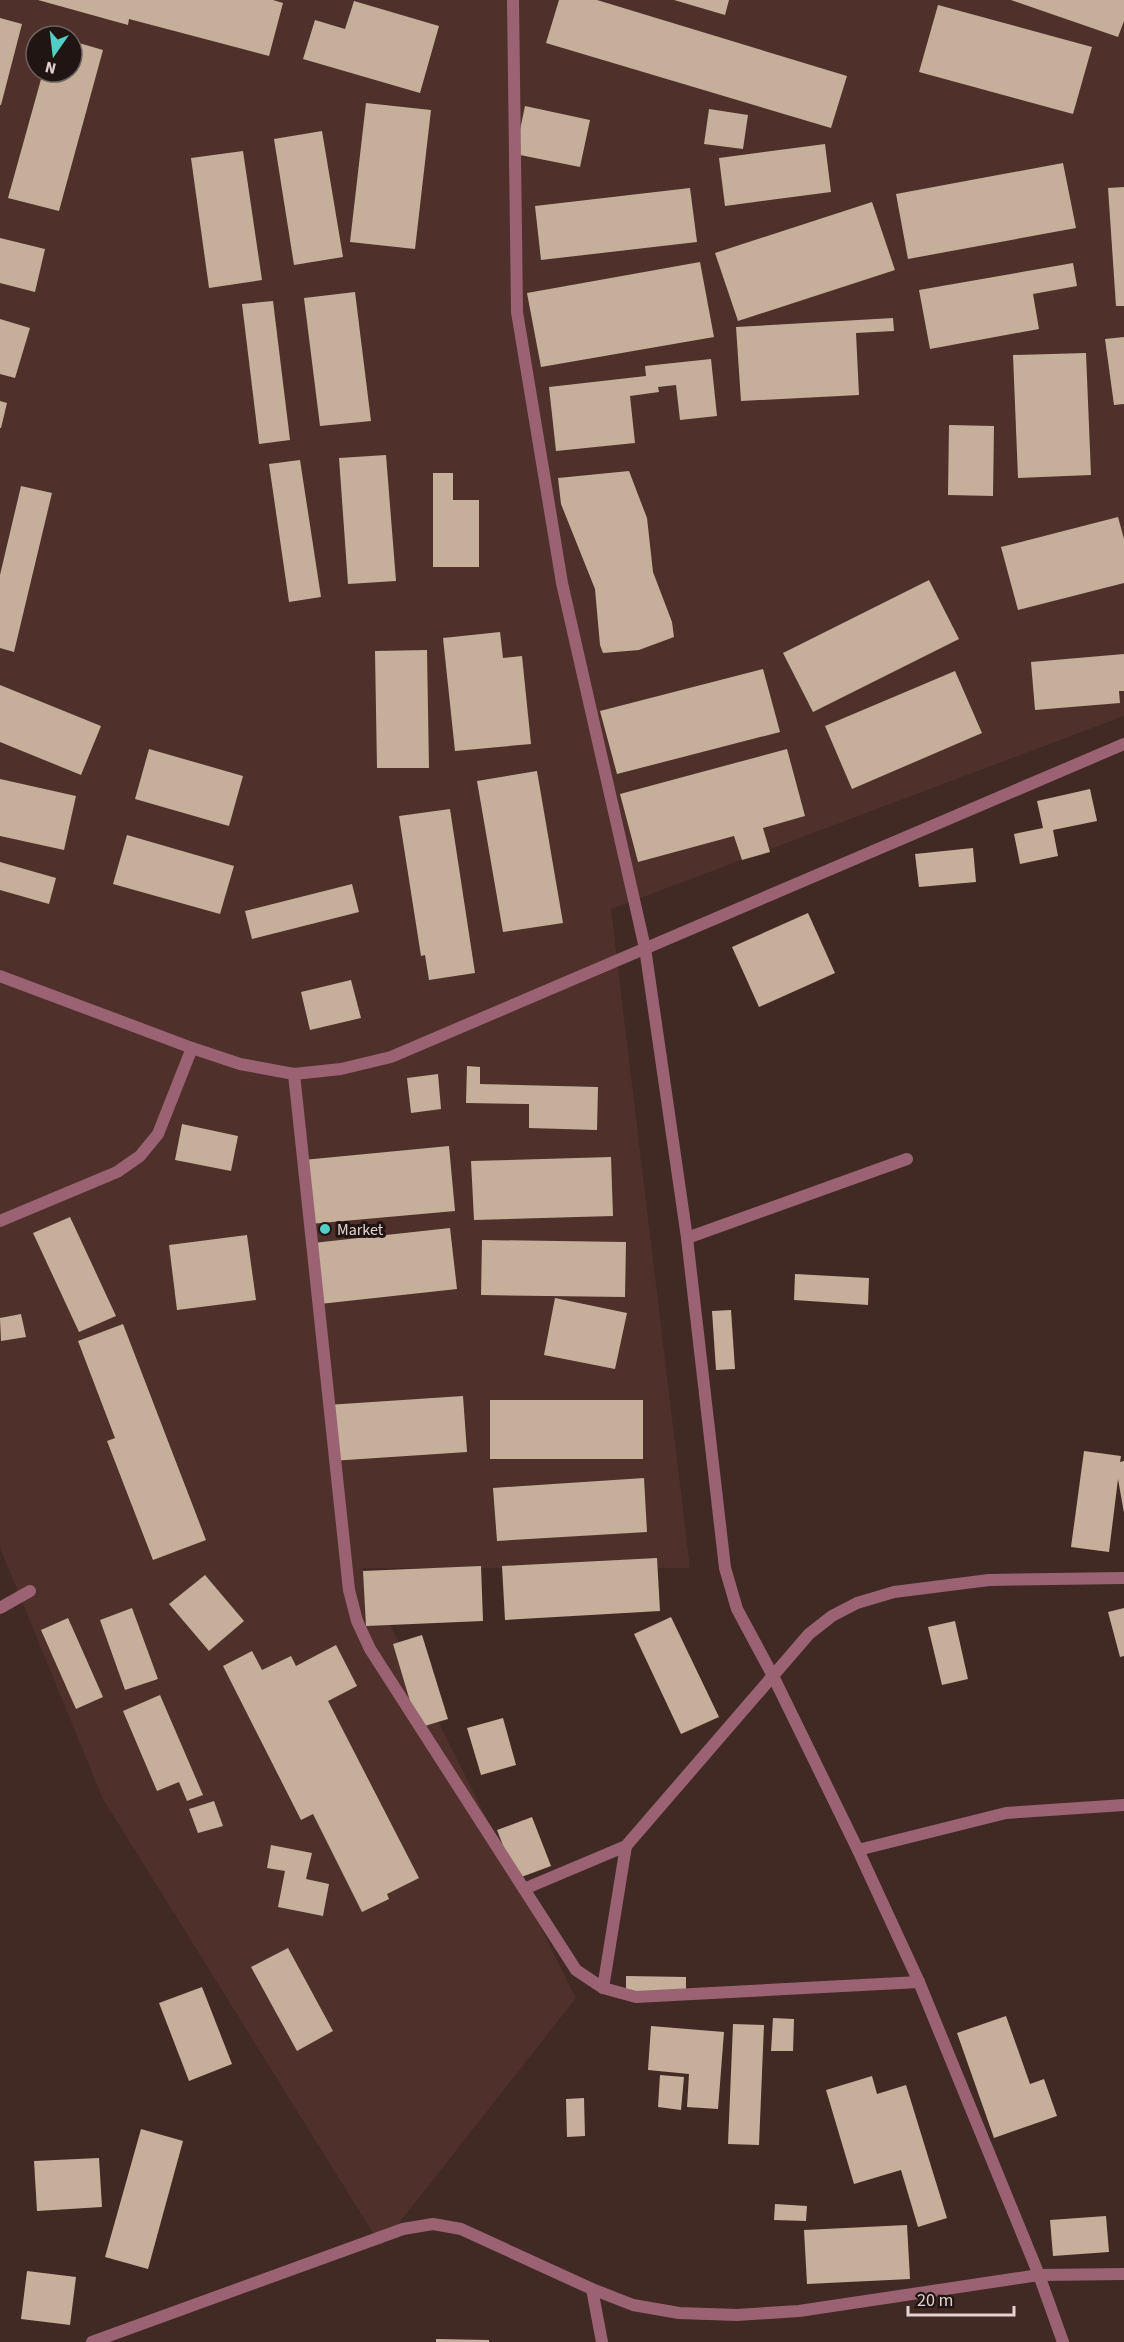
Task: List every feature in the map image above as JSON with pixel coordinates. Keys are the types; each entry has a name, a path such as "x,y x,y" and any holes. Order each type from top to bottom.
{"street":[{"path":"513,0 517,312 562,583 645,948 687,1238 725,1568 737,1610 773,1676 919,1982 1039,2275 1063,2342"},
{"path":"0,976 240,1064 294,1074 340,1069 391,1057 1124,744"},
{"path":"0,1221 117,1172 140,1156 158,1134 192,1048"},
{"path":"294,1074 350,1590 357,1621 370,1649 576,1970 603,1988 636,1997 919,1982"},
{"path":"687,1238 907,1160"},
{"path":"524,1889 626,1846 808,1634 832,1616 857,1603 894,1592 989,1580 1124,1578"},
{"path":"0,1608 30,1591"},
{"path":"858,1850 1006,1813 1124,1804"},
{"path":"603,1988 626,1846"},
{"path":"92,2342 403,2229 434,2224 461,2229 492,2241 592,2289 633,2305 679,2313 737,2315 799,2311 1039,2275 1124,2274"},
{"path":"592,2289 602,2342"}],"shaded area":[{"name":"Market","path":"0,0 1124,0 1124,716 611,909 690,1568 362,1568 576,1998 381,2246 103,1799 0,1548"}],"building":[{"path":"38,0 273,0 283,3 269,56 129,19 128,25"},
{"path":"559,0 597,0 847,76 831,128 546,43"},
{"path":"674,0 729,0 725,15"},
{"path":"1011,0 1124,0 1124,21 1118,37"},
{"path":"354,1 439,26 420,93 303,59 315,20 345,29"},
{"path":"938,5 1092,47 1073,114 919,72"},
{"path":"0,18 22,24 1,105 0,105"},
{"path":"84,44 103,50 59,211 8,198 40,84 84,84"},
{"path":"366,103 431,110 415,249 350,242"},
{"path":"525,106 590,120 580,167 515,154"},
{"path":"709,109 748,115 743,149 704,144"},
{"path":"322,131 343,257 294,265 274,139"},
{"path":"825,144 831,192 725,206 719,158"},
{"path":"243,151 262,280 209,288 191,158"},
{"path":"1063,163 1076,228 908,259 896,194"},
{"path":"1124,187 1124,306 1116,306 1108,188"},
{"path":"690,188 697,242 541,260 535,206"},
{"path":"872,202 895,270 738,321 715,253"},
{"path":"0,238 45,249 35,292 0,283"},
{"path":"700,262 714,337 541,367 527,293"},
{"path":"1073,263 1077,286 1033,294 1039,329 930,349 919,290"},
{"path":"355,292 371,421 320,426 304,298"},
{"path":"273,301 290,440 259,444 242,304"},
{"path":"893,318 894,331 856,333 859,395 741,401 736,327"},
{"path":"0,319 30,328 15,378 0,374"},
{"path":"1124,337 1124,404 1114,405 1105,339"},
{"path":"1086,353 1091,475 1018,478 1013,355"},
{"path":"711,359 717,416 680,420 676,385 658,387 659,392 630,396 635,443 556,451 549,387 646,376 645,366"},
{"path":"0,401 7,403 1,428 0,428"},
{"path":"949,425 994,426 993,496 948,495"},
{"path":"386,455 396,581 348,584 339,458"},
{"path":"300,460 321,597 289,602 269,464"},
{"path":"629,471 647,518 653,572 672,622 674,637 639,650 603,653 600,645 595,589 561,504 558,478"},
{"path":"433,473 453,473 453,500 479,500 479,567 433,567"},
{"path":"21,486 52,493 14,652 0,648 0,575"},
{"path":"1118,517 1124,539 1124,583 1018,610 1001,547"},
{"path":"929,580 959,639 813,712 783,653"},
{"path":"500,632 503,658 522,656 531,744 455,751 443,638"},
{"path":"427,650 429,768 377,768 375,651"},
{"path":"1124,654 1124,691 1119,691 1120,703 1035,710 1031,662"},
{"path":"763,669 780,732 617,774 600,711"},
{"path":"955,671 982,733 852,789 825,726"},
{"path":"0,685 101,726 81,775 0,742"},
{"path":"149,749 243,776 229,826 135,799"},
{"path":"787,749 805,816 763,828 770,852 742,860 734,836 638,862 620,794"},
{"path":"537,771 563,923 503,932 477,781"},
{"path":"0,779 76,796 64,850 0,836"},
{"path":"1090,789 1097,821 1053,830 1058,856 1020,864 1014,834 1043,828 1037,801"},
{"path":"450,809 475,973 429,980 425,955 421,956 399,816"},
{"path":"127,835 234,866 220,914 113,884"},
{"path":"973,848 976,882 919,887 915,854"},
{"path":"0,862 56,878 49,904 0,890"},
{"path":"352,884 359,912 252,939 245,911"},
{"path":"808,913 835,973 759,1007 732,947"},
{"path":"351,980 361,1018 310,1030 301,992"},
{"path":"467,1066 480,1067 480,1084 598,1087 597,1130 529,1128 529,1104 466,1103"},
{"path":"438,1074 441,1109 411,1113 407,1078"},
{"path":"182,1124 238,1136 231,1171 175,1160"},
{"path":"449,1146 455,1211 310,1224 303,1160"},
{"path":"611,1157 613,1216 474,1220 471,1161"},
{"path":"70,1217 116,1316 79,1332 33,1233"},
{"path":"450,1228 457,1289 320,1304 313,1243"},
{"path":"247,1235 256,1300 177,1310 169,1245"},
{"path":"482,1240 626,1242 625,1297 481,1295"},
{"path":"795,1274 869,1278 868,1305 794,1300"},
{"path":"555,1298 627,1313 615,1369 544,1355"},
{"path":"731,1310 735,1369 716,1370 712,1311"},
{"path":"21,1314 26,1337 1,1341 0,1318"},
{"path":"123,1324 206,1540 153,1560 107,1441 115,1438 78,1341"},
{"path":"463,1396 467,1452 331,1461 327,1405"},
{"path":"490,1400 643,1400 643,1459 490,1459"},
{"path":"1084,1451 1121,1456 1120,1462 1124,1461 1124,1513 1118,1479 1109,1552 1071,1547"},
{"path":"644,1478 647,1532 497,1541 493,1488"},
{"path":"657,1558 660,1611 505,1620 502,1566"},
{"path":"481,1566 483,1621 366,1626 363,1571"},
{"path":"205,1575 244,1621 209,1651 169,1604"},
{"path":"132,1608 158,1679 125,1690 100,1620"},
{"path":"1124,1608 1124,1656 1120,1657 1108,1612"},
{"path":"671,1617 719,1717 681,1734 634,1634"},
{"path":"68,1618 103,1697 76,1709 41,1630"},
{"path":"955,1621 968,1679 942,1685 928,1627"},
{"path":"422,1635 448,1719 418,1728 393,1644"},
{"path":"336,1645 357,1686 328,1701 419,1878 387,1894 389,1899 362,1912 313,1814 301,1820 223,1666 252,1651 262,1670 291,1656 296,1666"},
{"path":"160,1695 203,1795 187,1801 179,1782 157,1791 123,1711"},
{"path":"503,1718 516,1765 481,1775 467,1728"},
{"path":"214,1801 223,1826 198,1833 189,1809"},
{"path":"532,1817 551,1866 516,1879 497,1830"},
{"path":"271,1845 312,1853 306,1879 329,1884 323,1916 278,1907 285,1871 267,1868"},
{"path":"288,1948 333,2031 297,2051 251,1967"},
{"path":"626,1976 686,1977 686,1994 626,1993"},
{"path":"202,1987 232,2064 189,2081 159,2003"},
{"path":"1006,2016 1030,2084 1044,2079 1057,2116 994,2138 957,2033"},
{"path":"773,2018 794,2019 793,2051 771,2051"},
{"path":"733,2024 764,2025 759,2145 728,2144"},
{"path":"651,2026 724,2032 718,2109 687,2107 689,2074 648,2070"},
{"path":"660,2075 684,2077 681,2110 658,2107"},
{"path":"872,2076 877,2094 906,2085 947,2218 918,2227 901,2170 854,2184 826,2090"},
{"path":"584,2098 585,2136 567,2137 566,2099"},
{"path":"141,2129 183,2141 148,2269 105,2257"},
{"path":"99,2158 102,2207 37,2211 34,2161"},
{"path":"775,2204 807,2206 806,2221 774,2220"},
{"path":"1106,2216 1109,2252 1053,2256 1050,2220"},
{"path":"907,2225 910,2279 807,2284 804,2230"},
{"path":"27,2271 76,2277 70,2325 21,2319"},
{"path":"436,2339 489,2340 489,2342 436,2342"}],"place":[{"name":"Market","path":"325,1229"}]}
